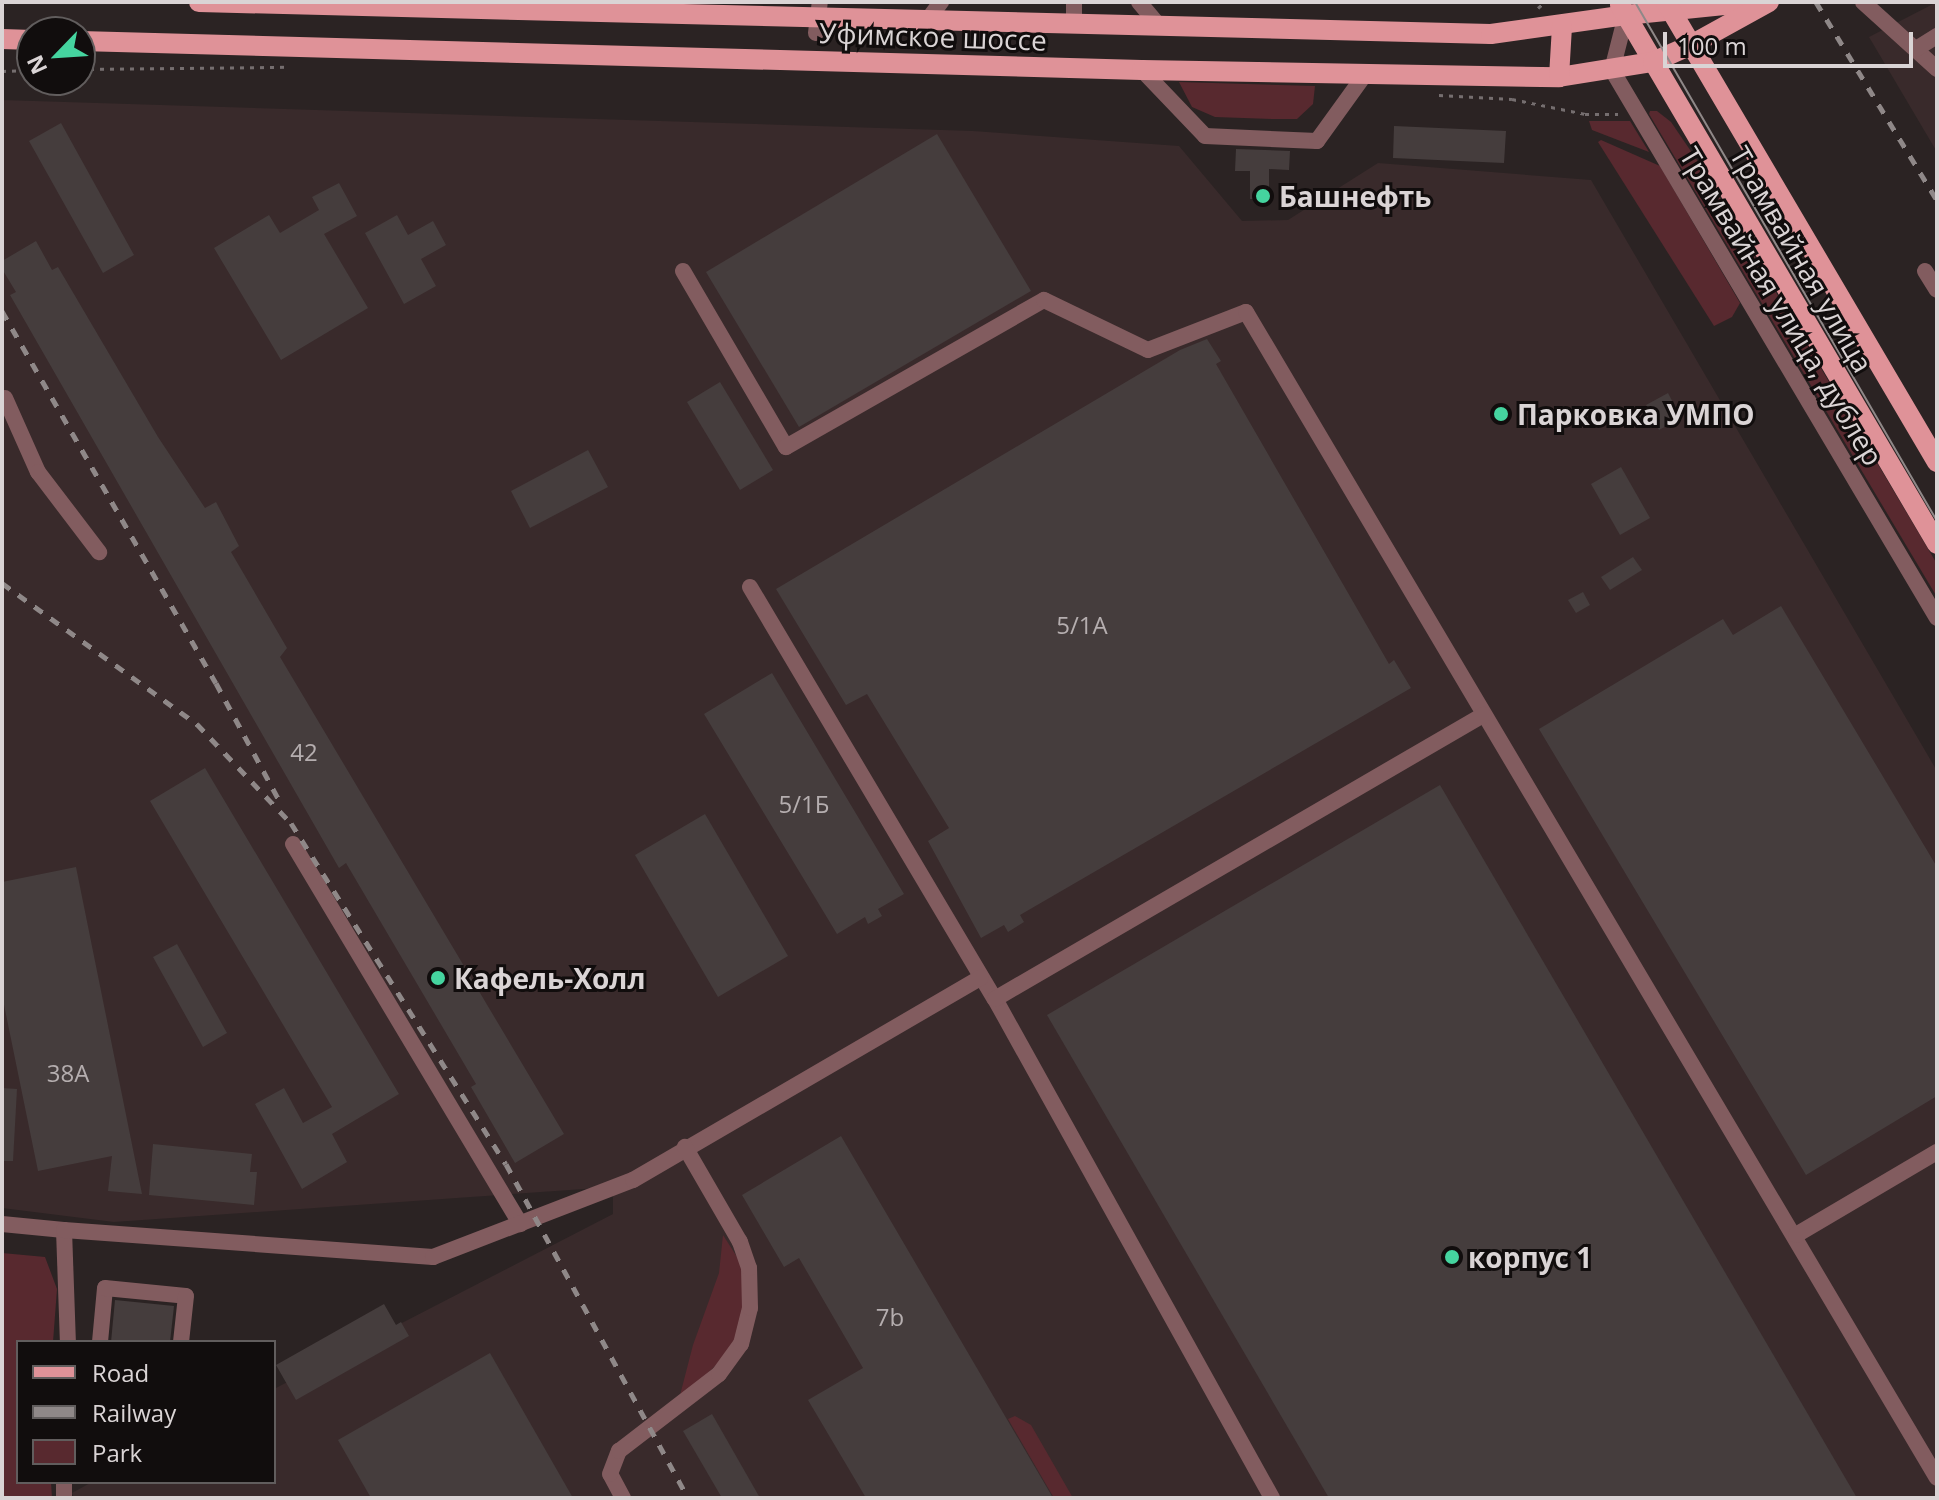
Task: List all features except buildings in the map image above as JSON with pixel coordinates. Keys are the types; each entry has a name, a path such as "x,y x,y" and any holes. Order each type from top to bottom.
{"main road":[{"name":"Уфимское шоссе","path":"199,2 1491,34 1562,26 1622,8 1753,2"},
{"name":"Уфимское шоссе","path":"96,41 1142,70 1559,77 1653,62 1769,2"},
{"name":"Трамвайная улица","path":"1668,6 1937,462"},
{"name":"Трамвайная улица","path":"1622,8 1937,544"},
{"path":"1559,77 1562,26"}],"street":[{"path":"926,22 938,2"},
{"path":"1074,2 1074,24"},
{"path":"1139,2 1158,25"},
{"path":"1863,2 1937,69"},
{"path":"1612,70 1622,8"},
{"path":"1916,49 1937,36"},
{"path":"1142,70 1205,136 1317,141 1366,73"},
{"name":"Трамвайная улица, дублер","path":"1612,70 1937,618"},
{"path":"683,271 786,447 1044,300 1148,350 1246,312 1483,715 1796,1235 1937,1478"},
{"path":"1925,271 1937,290"},
{"path":"3,394 38,472 99,552"},
{"path":"750,587 995,999 1272,1498"},
{"path":"995,999 1483,715"},
{"path":"293,844 520,1224"},
{"path":"2,1224 433,1257 633,1180 980,978"},
{"path":"623,1498 610,1474 619,1451 719,1374 741,1344 750,1308 749,1268 740,1242 685,1147"},
{"path":"1796,1235 1937,1152"},
{"path":"64,1230 68,1340"},
{"path":"100,1340 105,1288 186,1296 181,1340"}],"shaded area":[{"path":"1937,2 1937,152 1869,37"},
{"path":"2,100 973,131 1179,146 1242,221 1288,220 1378,163 1591,180 1937,771 1937,1498 74,1498 72,1493 88,1484 276,1484 276,1388 613,1214 613,1187 114,1222 2,1208"}],"green space":[{"path":"1179,82 1315,86 1313,104 1297,119 1272,119 1215,117 1192,107"},
{"path":"1650,111 1657,111 1671,122 1701,166 1937,564 1937,597 1649,114"},
{"path":"1589,121 1630,121 1649,152 1592,130"},
{"path":"1601,140 1660,166 1740,303 1732,317 1714,326 1598,142"},
{"path":"723,1235 739,1260 745,1287 737,1344 678,1403 693,1345 719,1273"},
{"path":"2,1253 45,1257 57,1289 53,1340 16,1340 16,1484 51,1484 52,1498 2,1498"},
{"path":"1015,1416 1031,1425 1073,1498 1054,1498 1008,1419"}],"tram line":[{"path":"1635,2 1937,521"}],"railway":[{"path":"1816,2 1937,200"},
{"path":"2,311 216,683 280,802"},
{"path":"2,583 197,724 291,823 506,1164 688,1498"}],"place":[{"name":"Башнефть","path":"1263,196"},
{"name":"Парковка УМПО","path":"1501,414"},
{"name":"Кафель-Холл","path":"438,978"},
{"name":"корпус 1","path":"1452,1257"}]}
